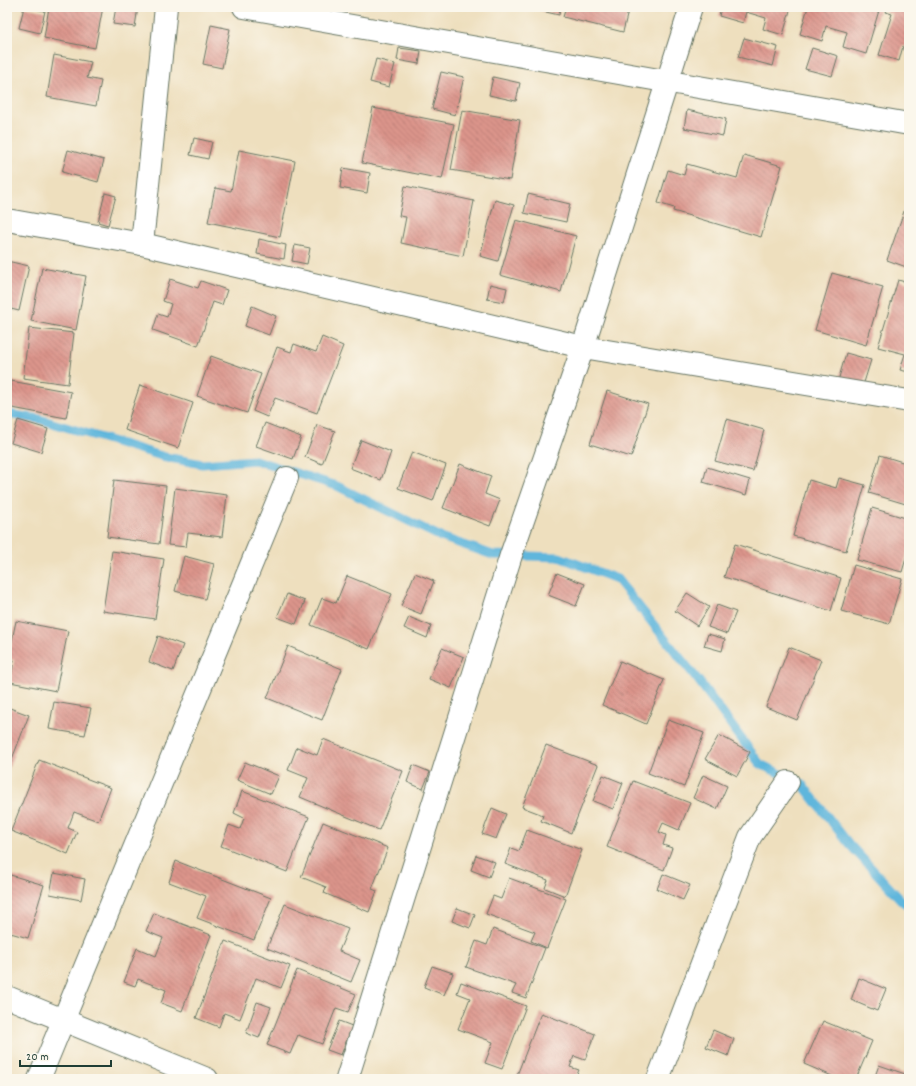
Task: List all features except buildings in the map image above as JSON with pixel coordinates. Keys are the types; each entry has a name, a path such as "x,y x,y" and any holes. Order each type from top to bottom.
{"street":[{"path":"142,244 166,7"},
{"path":"244,7 669,80 909,124"},
{"path":"347,1079 511,555 583,347 691,7"},
{"path":"7,220 142,244 583,347 909,401"},
{"path":"39,1079 288,478"},
{"path":"658,1079 750,837 788,782"},
{"path":"7,997 207,1079"}],"waterway":[{"path":"7,414 39,419 165,457 202,464 255,460 337,486 441,537 493,555 559,557 617,579 698,680 760,764 802,784 849,844 902,901 909,906"}]}
